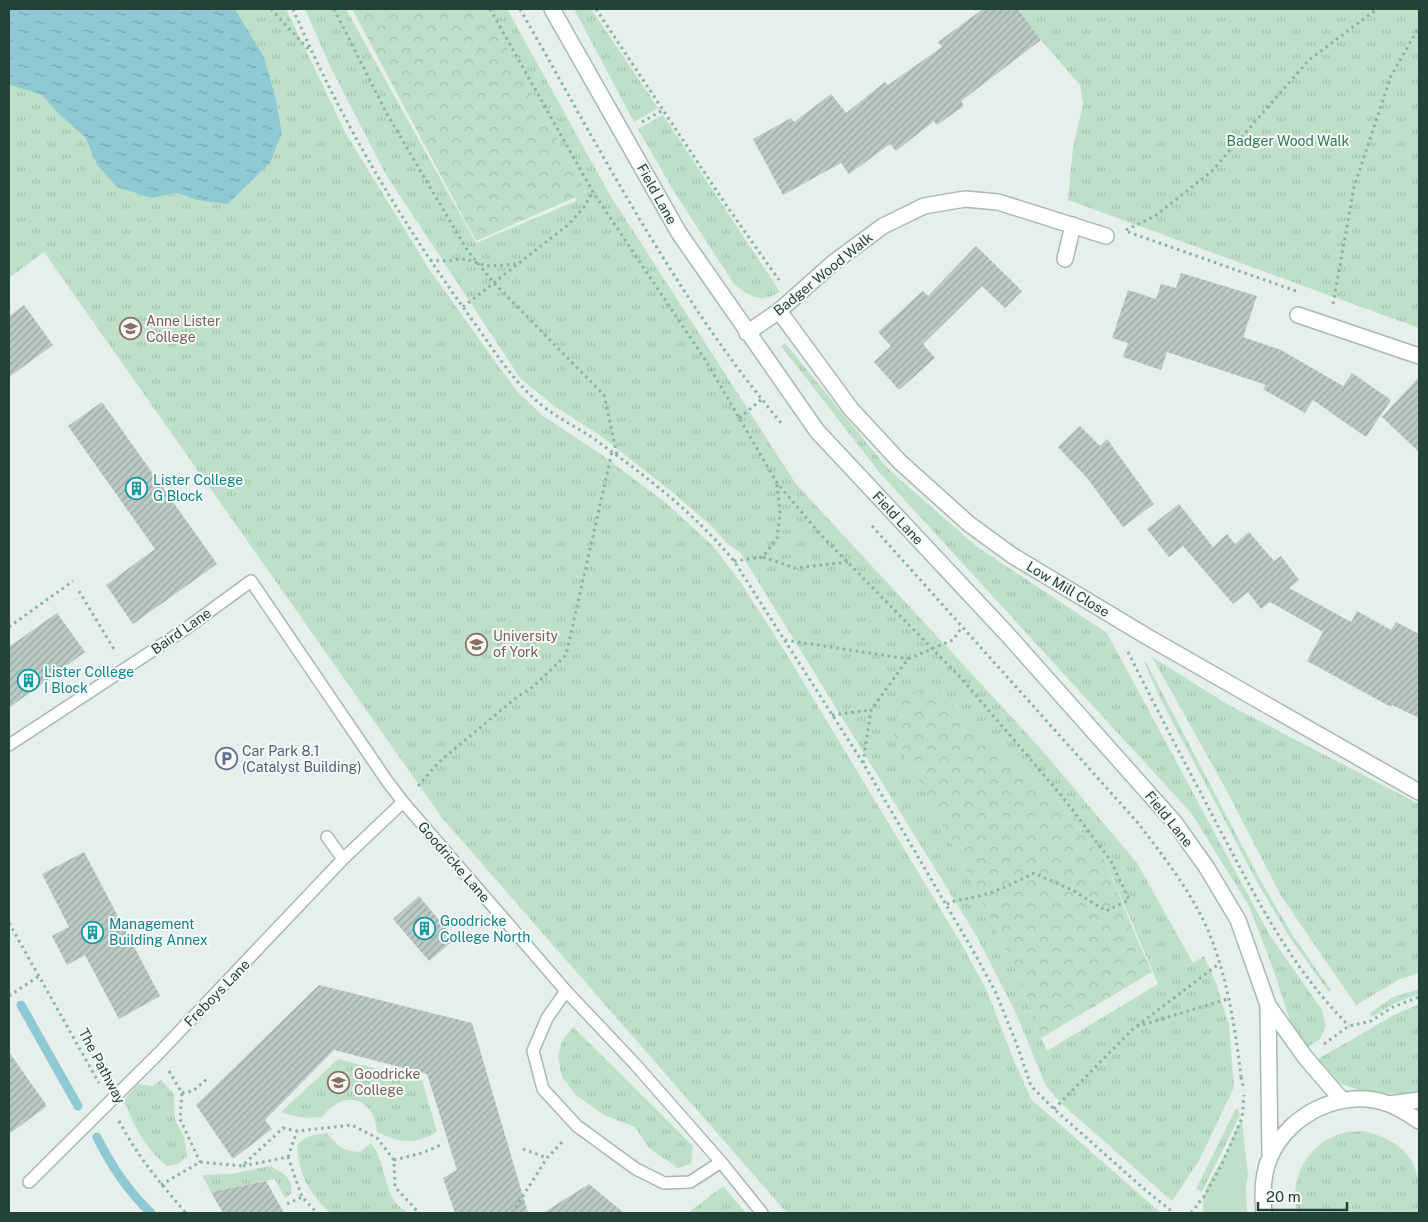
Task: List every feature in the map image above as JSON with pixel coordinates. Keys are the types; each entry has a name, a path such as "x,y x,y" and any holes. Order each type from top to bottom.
{"street":[{"name":"Field Lane","path":"552,9 679,233 817,431 1006,634 1175,823 1207,868 1238,920 1268,1005 1305,1057 1342,1100"},
{"name":"Badger Wood Walk","path":"747,333 779,311 834,263 883,226 924,206 965,199 998,202 1106,236"},
{"path":"1064,259 1073,225"},
{"name":"Low Mill Close","path":"779,311 851,409 907,468 969,524 1013,556 1125,623 1419,792"},
{"path":"1298,315 1419,356"},
{"name":"Field Lane","path":"1264,1213 1262,1191 1270,1156 1268,1005"},
{"name":"Field Lane","path":"1270,1156 1292,1126 1307,1114 1342,1100 1365,1099 1388,1104 1406,1112 1419,1121"},
{"name":"Field Lane","path":"1388,1104 1419,1100"}],"lane":[{"name":"Goodricke Lane","path":"251,581 403,802 566,991 635,1064 721,1162 762,1213"},
{"name":"Baird Lane","path":"9,745 184,630 251,581"},
{"name":"Freboys Lane","path":"29,1182 159,1053 343,859 403,802"},
{"path":"327,837 343,859"},
{"path":"566,991 547,1018 534,1051 543,1089 577,1126 636,1169 664,1183 690,1182 721,1162"}],"path":[{"path":"272,9 312,54"},
{"path":"293,9 312,54 350,129 429,260 516,381 544,408 612,452 666,494 714,536 734,561 862,763 996,994 1031,1086 1142,1188 1174,1213"},
{"path":"334,9 388,114 476,263 604,395 617,456"},
{"path":"490,9 593,192 706,361 777,483 821,535 934,649 974,693 1090,832 1111,861 1129,900 1106,911 1074,892 1034,873 1002,889 978,896 957,899 945,905"},
{"path":"596,9 726,205 794,298"},
{"path":"1296,291 1125,231 1155,216 1212,171 1309,60 1377,9"},
{"path":"1341,307 1333,304 1354,187 1391,76 1419,28"},
{"path":"638,124 663,110"},
{"path":"463,307 569,224 584,207 593,192"},
{"path":"429,260 443,262 465,260 487,266 518,264"},
{"path":"739,418 761,400"},
{"path":"403,802 440,761 534,686 566,655 612,452"},
{"path":"763,558 777,538 780,514 777,483"},
{"path":"734,561 763,558 795,568 848,562"},
{"path":"9,627 73,581"},
{"path":"79,591 125,668"},
{"path":"1125,623 1123,643 1258,904 1297,965 1330,1007 1349,1026"},
{"path":"862,763 871,710 908,660 953,640 962,627"},
{"path":"784,640 908,660"},
{"path":"832,715 871,710"},
{"name":"The Pathway","path":"9,923 134,1148 161,1185 186,1213"},
{"path":"1054,1109 1135,1027 1220,962"},
{"path":"9,996 39,976"},
{"path":"1305,1057 1349,1026 1371,1021 1393,1007 1419,997"},
{"path":"1135,1027 1228,999"},
{"path":"159,1053 182,1092 180,1119 200,1162"},
{"path":"182,1092 192,1091 208,1078"},
{"path":"1191,1213 1205,1195 1218,1172 1242,1118 1244,1090"},
{"path":"242,1166 283,1128 297,1131 352,1125 377,1138 394,1160 395,1187 419,1213"},
{"path":"512,1213 547,1158 577,1126"},
{"path":"297,1131 288,1157 302,1197 317,1213"},
{"path":"394,1160 422,1153 443,1144"},
{"path":"523,1149 547,1158"},
{"path":"161,1185 200,1162 242,1166 288,1157"},
{"path":"287,1204 302,1197"}],"green space":[{"path":"235,9 286,9 346,134 429,269 517,391 543,416 602,455 666,503 713,546 741,583 787,655 962,945 987,991 1031,1099 1161,1213 787,1213 443,819 44,252 9,278 9,83 42,95 59,114 85,137 97,165 152,198 177,193 188,197 228,204 270,163 282,133 276,99 264,57"},
{"path":"305,9 346,9 476,243 576,201 575,197 587,192 485,9 507,9 610,195 796,484 1041,749 1137,863 1193,963 1204,956 1216,983 1229,1025 1234,1087 1200,1159 1172,1201 1063,1105 1046,1086 1014,1009 976,935 740,552 730,546 708,523 672,492 598,434 554,406 520,378 385,173 330,66","holes":["941,693 1059,802 1106,862 1158,984 1047,1051 1014,965 893,733"]},
{"path":"352,9 485,9 587,192 476,241"},
{"path":"574,9 591,9 658,108 634,122"},
{"name":"Badger Wood Walk","path":"1018,9 1419,9 1419,328 1068,200 1073,148 1083,104 1080,85 1041,40"},
{"path":"663,115 780,292 761,298 751,296 734,284 675,193 638,129"},
{"path":"785,343 888,469 976,546 1107,633 1269,934 1322,1010 1326,1026 1320,1039 1306,1048 1291,1024 1274,971 1249,906 1192,814 880,473 781,346"},
{"path":"1152,657 1227,704 1419,804 1419,973 1400,979 1356,1005 1281,896 1227,791"},
{"path":"1144,662 1146,662 1258,876 1293,936 1331,990 1329,992 1290,938 1255,878 1160,698"},
{"path":"921,689 941,693 1059,802 1106,862 1152,972 1041,1038 1014,965 893,733 899,702"},
{"path":"1419,989 1419,994 1395,1003 1372,1017 1370,1013 1391,998"},
{"path":"1419,1004 1419,1093 1365,1091 1344,1085 1331,1078 1316,1060 1394,1015"},
{"path":"573,1027 693,1146 691,1164 678,1168 649,1148 635,1127 604,1115 576,1095 562,1077 558,1057 562,1041"},
{"path":"338,1059 422,1080 437,1132 414,1141 385,1136 377,1132 375,1120 370,1111 364,1104 356,1100 339,1102 322,1117 301,1117 281,1112"},
{"path":"161,1080 174,1094 175,1120 184,1137 187,1156 178,1164 167,1166 146,1144 124,1100 138,1084 153,1086"},
{"path":"1238,1109 1240,1115 1202,1192 1196,1189 1235,1110"},
{"path":"1242,1122 1248,1175 1246,1187 1247,1213 1203,1213 1203,1199 1207,1186 1227,1151 1237,1126"},
{"path":"1363,1131 1392,1142 1410,1159 1419,1182 1419,1213 1298,1213 1295,1200 1298,1175 1311,1153 1331,1138 1346,1132"},
{"path":"327,1133 338,1145 349,1151 360,1152 371,1143 379,1157 392,1196 397,1204 409,1213 330,1213 316,1198 306,1183 300,1166 297,1146 307,1138"},
{"path":"270,1166 283,1174 291,1184 291,1194 285,1198 275,1179 211,1192 202,1175 231,1174"},
{"path":"723,1186 746,1213 688,1213"}],"water":[{"path":"9,9 235,9 264,57 276,99 282,133 270,163 228,204 197,200 177,193 152,198 117,187 97,165 85,137 59,114 42,95 9,84"}],"building":[{"path":"983,9 1018,9 1041,40 961,101 964,106 937,125 934,121 896,151 890,144 849,174 841,163 783,195 753,139 791,118 794,122 831,94 846,113 885,82 888,85 942,47 938,42"},
{"path":"976,246 1022,291 1005,308 982,286 923,344 935,358 899,390 874,362 891,346 878,332 923,291 928,296"},
{"path":"1181,273 1257,296 1243,337 1281,350 1343,386 1352,373 1391,400 1366,437 1313,400 1305,413 1263,389 1266,385 1167,352 1161,370 1123,357 1128,343 1112,338 1128,290 1156,299 1161,284 1176,288"},
{"path":"24,305 53,345 9,377 9,316"},
{"path":"1419,377 1419,452 1382,417"},
{"name":"Lister College G Block","path":"102,402 217,564 133,624 106,585 155,549 68,426"},
{"path":"1080,426 1100,446 1107,439 1154,504 1123,527 1088,479 1058,447"},
{"path":"1179,504 1213,547 1227,534 1235,544 1249,532 1274,561 1281,556 1299,580 1289,588 1351,622 1357,611 1391,630 1396,622 1419,634 1419,718 1392,705 1391,707 1307,661 1323,632 1270,602 1261,609 1248,592 1233,604 1183,546 1169,557 1147,529"},
{"name":"Lister College I Block","path":"57,613 85,652 9,708 9,647"},
{"name":"Management Building Annex","path":"84,852 160,996 119,1019 85,955 67,965 52,936 69,927 42,874"},
{"name":"Goodricke College North","path":"419,896 455,939 429,961 393,919"},
{"path":"319,985 472,1023 528,1213 455,1213 443,1178 457,1170 427,1074 334,1050 265,1120 272,1129 233,1159 196,1105"},
{"path":"9,1052 47,1106 9,1134"},
{"path":"266,1181 284,1213 223,1213 211,1192"},
{"path":"589,1184 624,1213 543,1213"}],"waterway":[{"path":"21,1005 78,1106"},
{"path":"97,1137 121,1178 151,1213"}],"place":[{"name":"Anne Lister College","path":"130,329"},
{"name":"Lister College G Block","path":"137,488"},
{"name":"University of York","path":"477,644"},
{"name":"Lister College I Block","path":"28,680"},
{"name":"Car Park 8.1 (Catalyst Building)","path":"226,759"},
{"name":"Goodricke College North","path":"424,929"},
{"name":"Management Building Annex","path":"93,932"},
{"name":"Goodricke College","path":"338,1082"}]}
